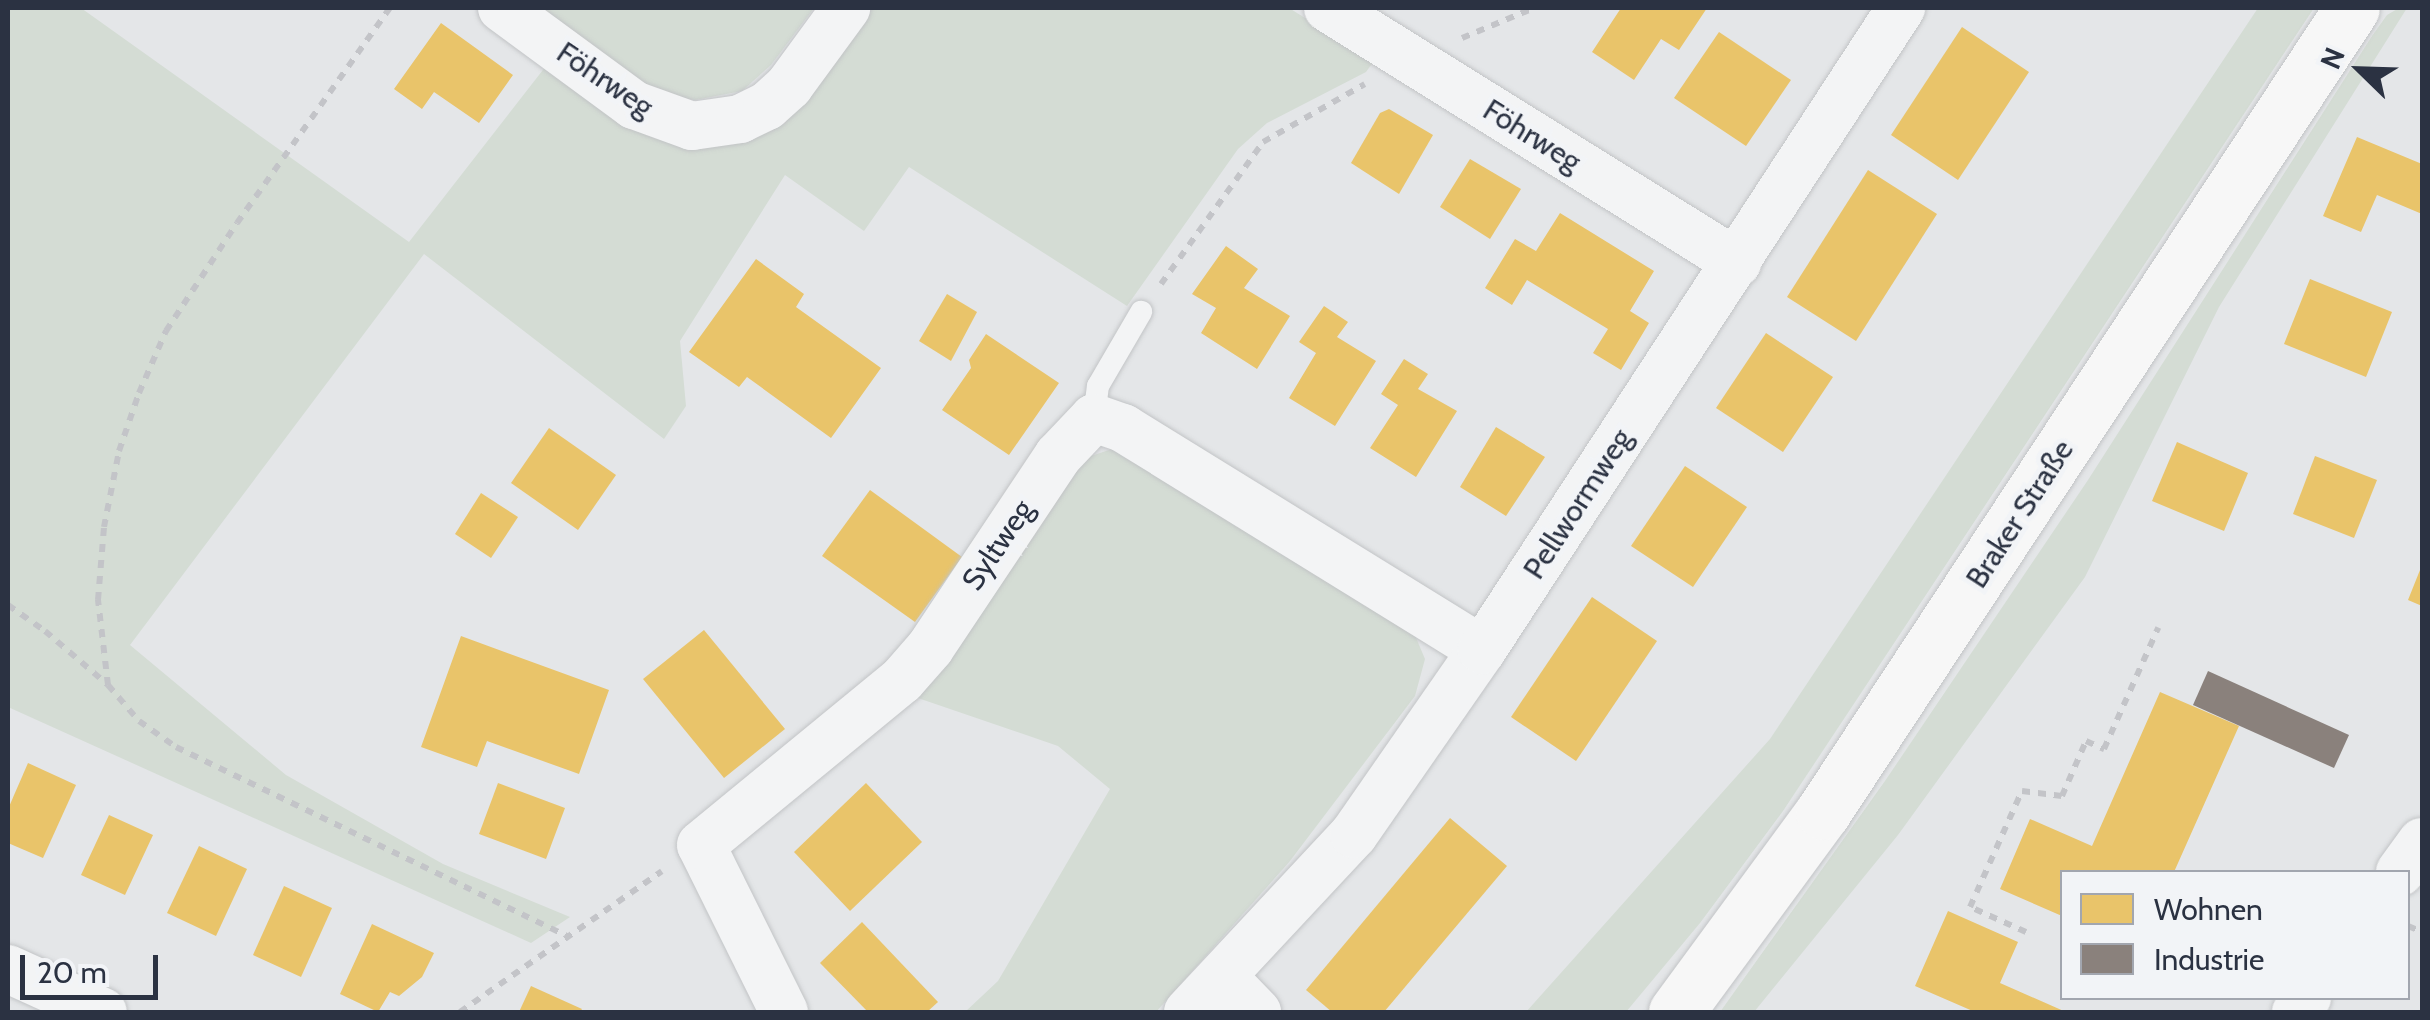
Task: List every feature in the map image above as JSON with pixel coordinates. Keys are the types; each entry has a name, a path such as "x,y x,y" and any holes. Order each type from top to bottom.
{"main road":[{"name":"Braker Straße","path":"1676,1012 1823,812 2352,8"}],"street":[{"name":"Föhrweg","path":"502,8 634,105 692,126 740,118 767,106 789,86 846,8"},
{"name":"Föhrweg","path":"1328,8 1737,263"},
{"name":"Pellwormweg","path":"1188,1012 1354,834 1482,650 1901,8"},
{"path":"1094,418 1123,428 1482,650"},
{"name":"Syltweg","path":"701,846 902,680 930,648 1058,456 1094,418"},
{"path":"2401,870 2422,842"},
{"path":"701,846 784,1012"},
{"path":"8,969 103,1012"},
{"path":"1223,977 1256,1012"}],"lane":[{"path":"1094,418 1098,386 1141,312"}],"path":[{"path":"108,686 98,600 104,527 119,450 166,331 390,8"},
{"path":"1141,312 1263,142 1411,60 1534,8"},
{"path":"8,605 108,686 139,721 176,747 566,936"},
{"path":"2026,932 1970,908 2022,791 2062,796 2086,741 2104,749 2158,628"},
{"path":"460,1012 701,846"}],"shaded area":[{"path":"8,8 81,8 409,242 546,66 697,145 869,8 1289,8 1374,61 1366,72 1267,123 1238,149 1127,306 909,167 864,231 785,175 680,341 686,406 664,439 424,254 130,645 286,775 443,864 570,917 531,943 8,707"},
{"path":"539,8 814,8 771,65 742,91 695,100 661,95"},
{"path":"2258,8 2314,8 1783,811 1700,923 1626,1012 1526,1012 1770,739"},
{"path":"2407,8 2219,307 2085,577 1898,835 1754,1012 1720,1012 1885,781 2088,480 2372,36 2387,15"},
{"path":"1118,447 1414,633 1425,659 1415,696 1290,861 1156,1012 965,1012 998,981 1110,789 1058,746 912,696 1076,461"}],"building: Wohnen":[{"path":"1621,8 1707,8 1679,50 1661,39 1634,80 1592,52"},
{"path":"441,23 513,75 479,123 434,92 422,109 394,89"},
{"path":"1962,27 2029,72 1958,180 1891,135"},
{"path":"1719,32 1791,80 1746,146 1674,98"},
{"path":"1389,109 1433,135 1399,194 1351,163 1380,113"},
{"path":"2357,137 2422,164 2422,214 2377,195 2361,232 2323,216"},
{"path":"1470,159 1521,189 1490,239 1440,207"},
{"path":"1868,170 1937,214 1856,341 1787,297"},
{"path":"1560,213 1654,271 1630,311 1649,323 1621,370 1593,353 1608,329 1527,280 1512,305 1485,288 1515,239 1536,251"},
{"path":"1226,246 1258,269 1244,288 1290,316 1257,369 1201,333 1216,308 1192,294"},
{"path":"756,259 804,294 796,307 881,368 831,438 747,377 739,387 689,352"},
{"path":"2310,279 2392,312 2366,377 2284,344"},
{"path":"947,294 977,312 951,361 919,341"},
{"path":"1324,306 1348,322 1337,337 1376,361 1335,426 1289,398 1316,353 1299,342"},
{"path":"1766,333 1833,377 1783,452 1716,408"},
{"path":"986,334 1059,383 1009,455 942,410 971,368 969,360"},
{"path":"1404,359 1428,374 1418,389 1457,411 1416,477 1370,448 1398,405 1381,394"},
{"path":"1496,427 1545,457 1506,516 1460,487"},
{"path":"549,428 616,475 578,530 511,483"},
{"path":"2177,442 2248,473 2224,531 2152,501"},
{"path":"2315,456 2377,480 2354,538 2293,514"},
{"path":"1685,466 1747,507 1693,587 1631,546"},
{"path":"870,490 962,557 915,622 822,556"},
{"path":"481,493 518,517 491,558 455,534"},
{"path":"2422,565 2422,606 2408,600"},
{"path":"1592,597 1657,641 1576,761 1511,717"},
{"path":"704,630 785,729 724,778 643,679"},
{"path":"461,636 609,690 579,774 487,741 477,767 421,747"},
{"path":"2160,692 2239,726 2175,870 2060,870 2060,915 2000,889 2030,819 2092,846"},
{"path":"28,763 76,785 43,858 8,843 8,809"},
{"path":"498,783 565,808 546,859 479,834"},
{"path":"866,783 922,842 850,911 794,852"},
{"path":"109,815 153,835 125,895 81,875"},
{"path":"1450,818 1507,866 1384,1012 1332,1012 1306,990"},
{"path":"199,846 247,869 216,936 167,913"},
{"path":"284,886 332,908 301,977 253,955"},
{"path":"1948,911 2018,942 2000,983 2066,1012 1975,1012 1915,986"},
{"path":"862,922 938,1002 927,1012 868,1012 820,963"},
{"path":"372,924 434,953 422,977 399,996 390,992 378,1012 340,994"},
{"path":"531,986 582,1009 519,1012"}],"building: Industrie":[{"path":"2208,671 2349,735 2334,768 2193,705"}]}
